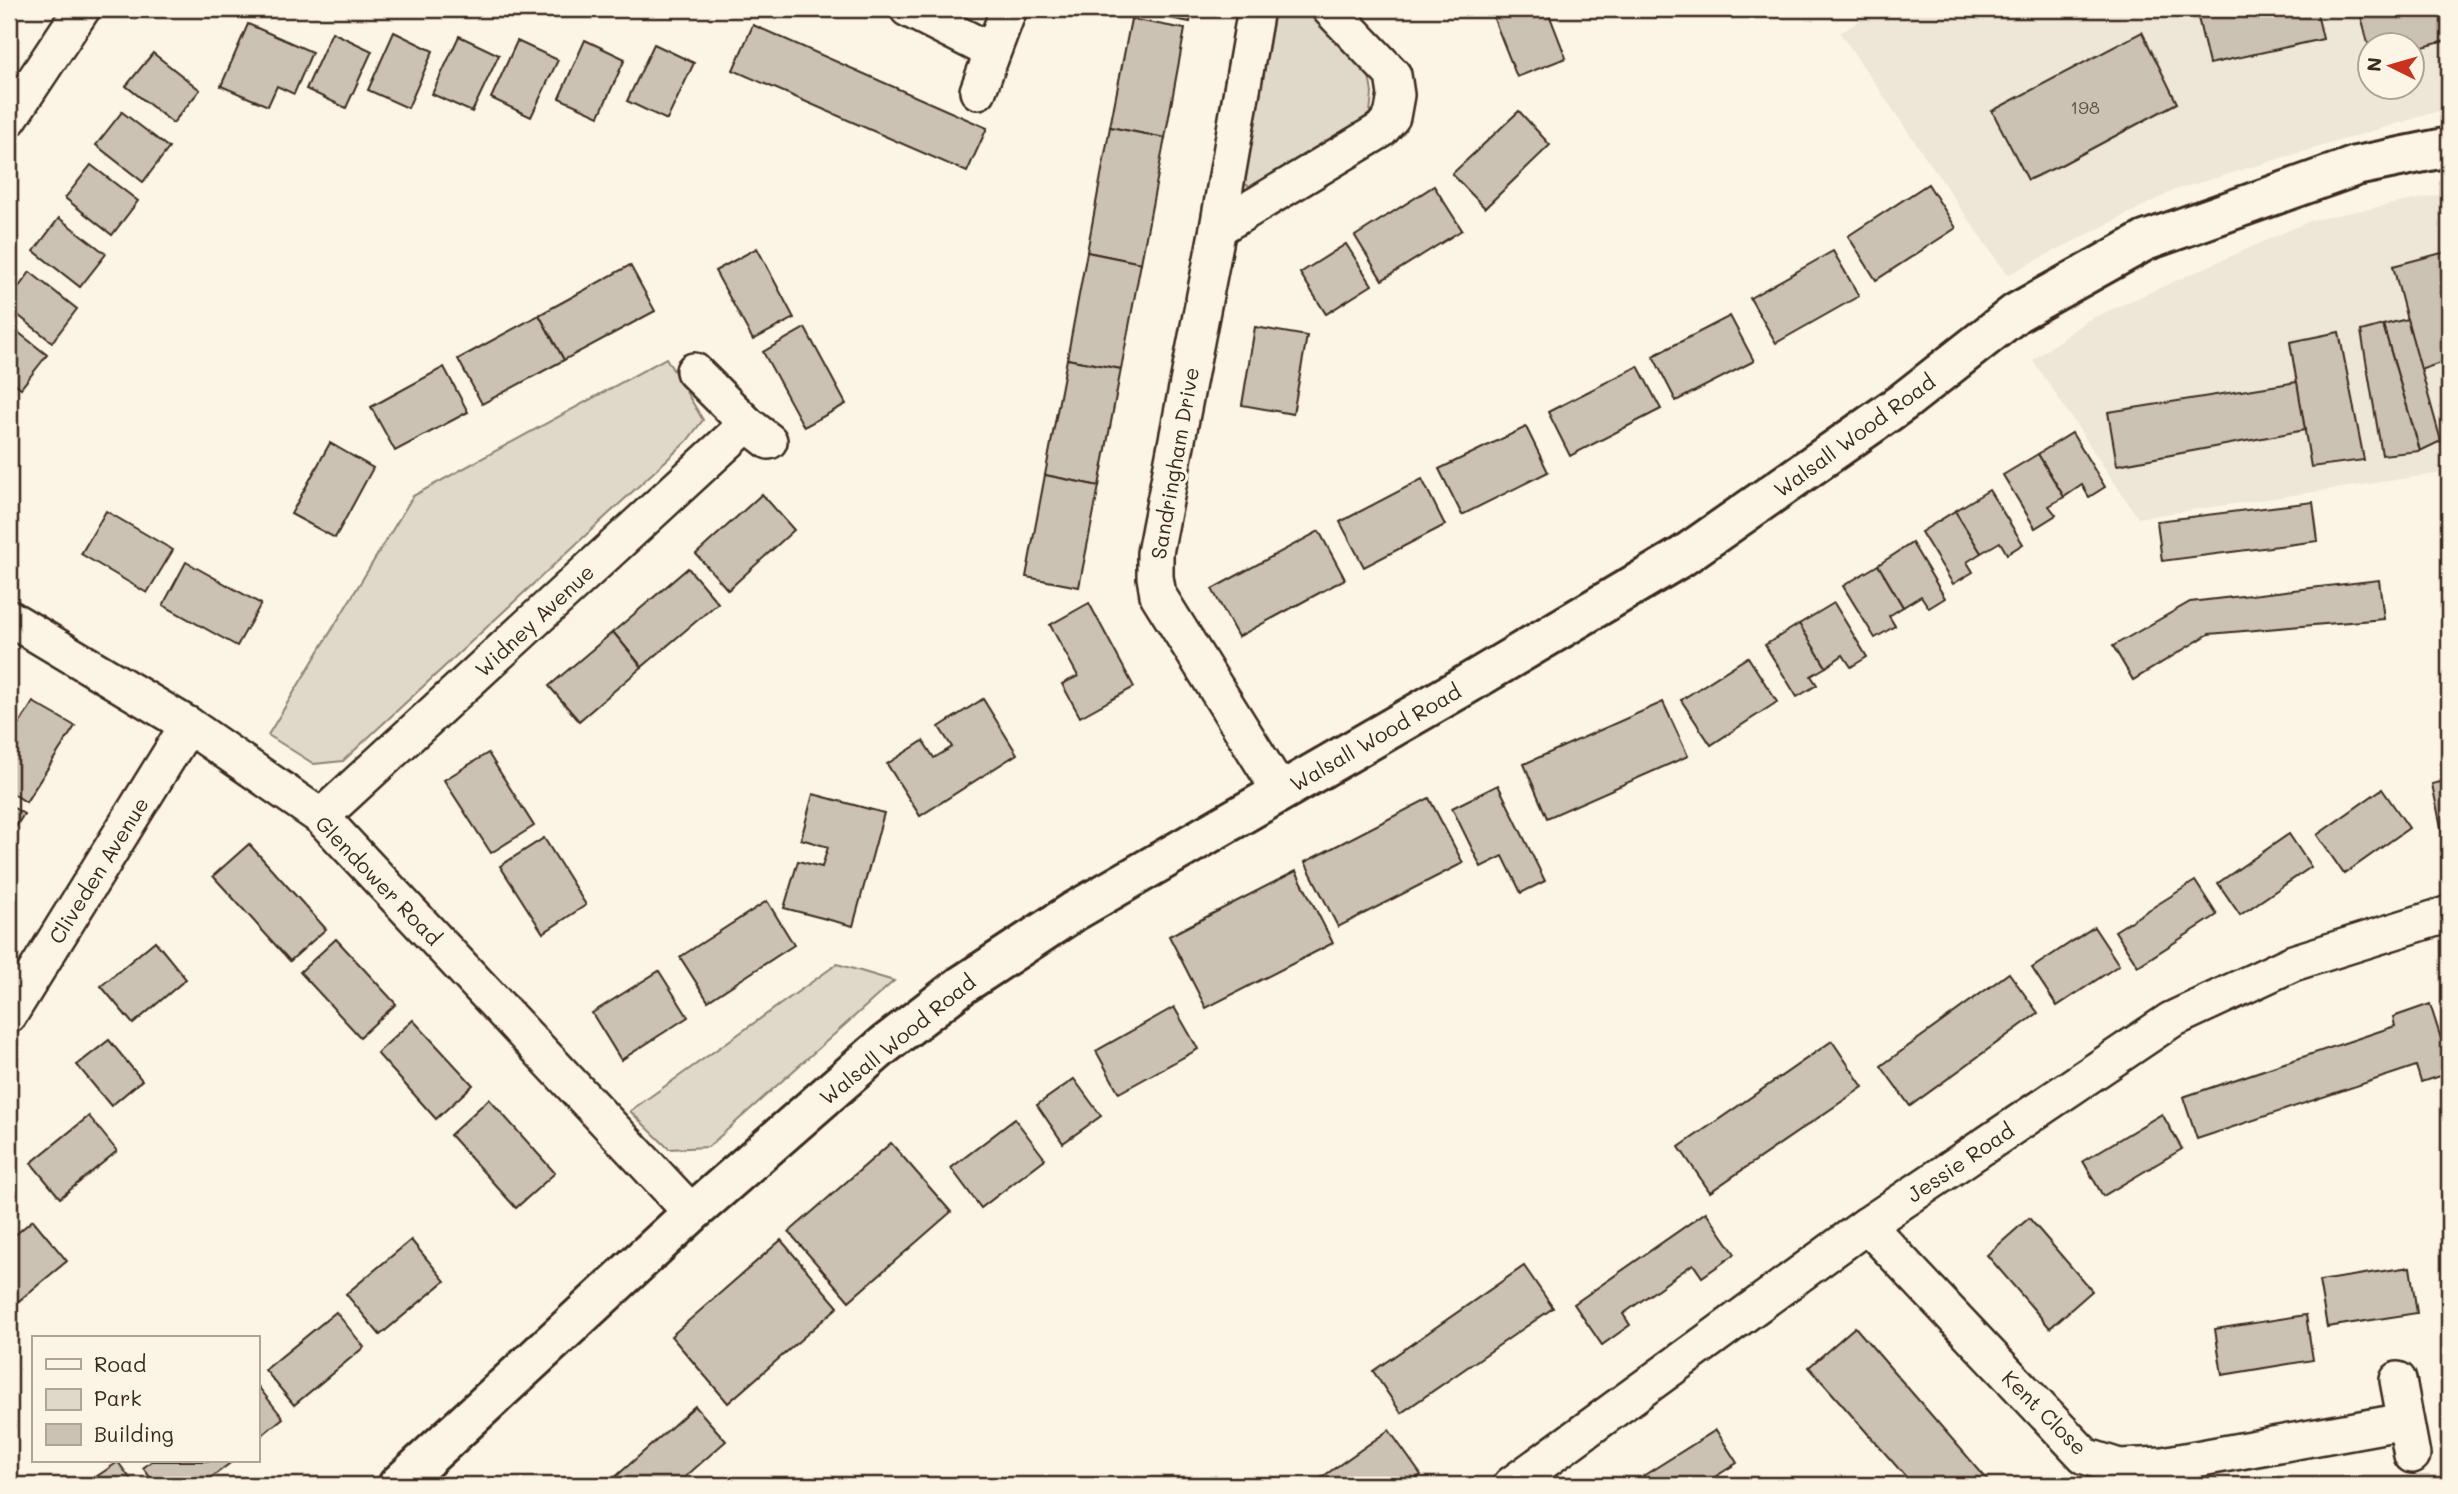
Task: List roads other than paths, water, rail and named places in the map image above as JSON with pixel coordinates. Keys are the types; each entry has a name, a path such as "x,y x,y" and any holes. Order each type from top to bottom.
{"street":[{"path":"9,119 82,9"},
{"path":"908,9 991,51"},
{"name":"Sandringham Drive","path":"1256,9 1218,228 1155,552 1155,577 1158,595 1280,791"},
{"path":"1218,228 1381,130 1392,117 1396,95 1393,75 1330,9"},
{"path":"978,91 1008,11"},
{"name":"Walsall Wood Road","path":"398,1485 692,1213 883,1046 962,985 1073,912 1683,556 1892,410 2016,313 2134,247 2356,166 2449,148"},
{"name":"Widney Avenue","path":"321,817 758,432 694,371"},
{"name":"Glendower Road","path":"9,618 188,725 321,817 692,1213"},
{"name":"Cliveden Avenue","path":"9,1016 188,725"},
{"name":"Jessie Road","path":"1511,1485 1867,1224 2171,1020 2293,963 2449,914"},
{"name":"Kent Close","path":"1867,1224 2085,1456 2119,1467 2163,1465 2405,1421"},
{"path":"2398,1380 2412,1455"}]}
